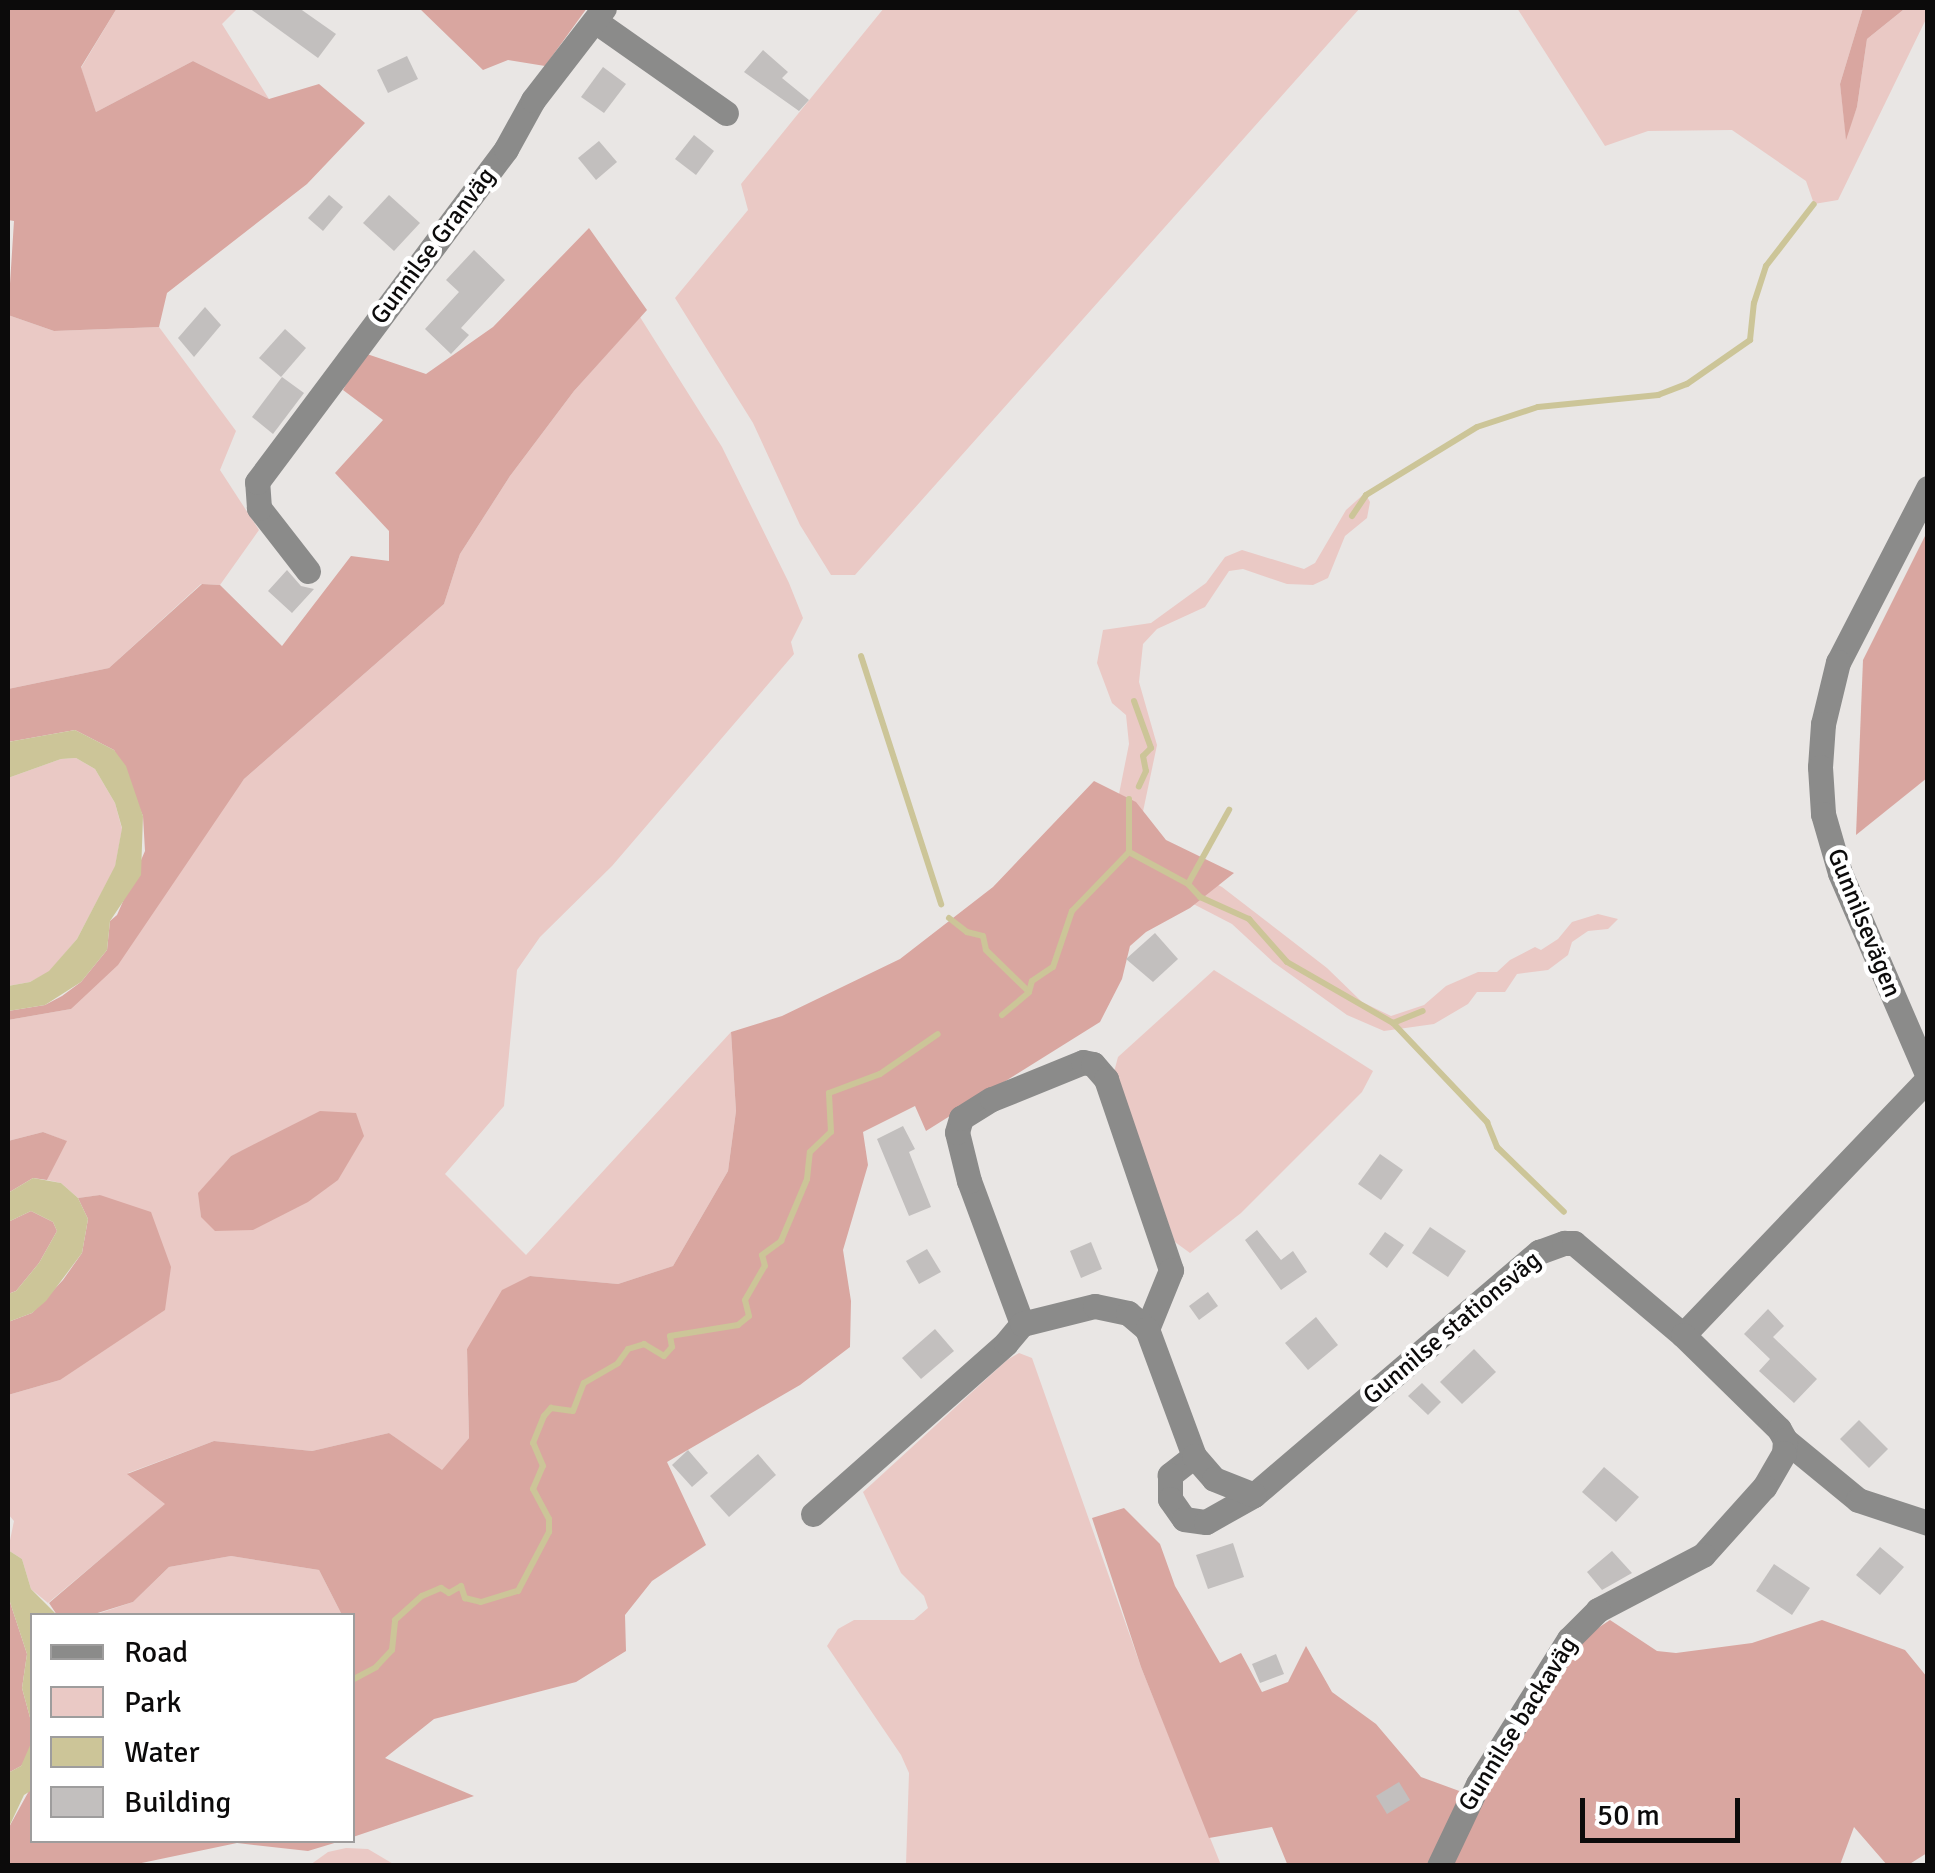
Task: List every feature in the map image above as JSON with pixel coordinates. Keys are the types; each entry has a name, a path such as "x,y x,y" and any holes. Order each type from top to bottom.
{"street":[{"path":"600,14 726,113"},
{"name":"Gunnilse Granväg","path":"308,571 259,508 257,482 506,148 534,100 600,14"},
{"name":"Gunnilsevägen","path":"1928,488 1838,662 1823,724 1820,766 1824,814 1840,873 1928,1078"},
{"path":"1022,1324 969,1181 957,1132 962,1118 992,1099 1083,1062 1093,1064 1106,1080 1171,1270 1148,1329"},
{"path":"1928,1078 1683,1335 1779,1429 1785,1440 1858,1500 1928,1522"},
{"name":"Gunnilse stationsväg","path":"1194,1456 1170,1475 1170,1499 1184,1519 1197,1522 1216,1518 1254,1495 1540,1252 1552,1246 1574,1243 1683,1335"},
{"path":"813,1514 1006,1343 1022,1324 1095,1306 1128,1314 1148,1329 1194,1456 1214,1479 1254,1495"},
{"name":"Gunnilse backaväg","path":"1439,1866 1478,1784 1568,1639 1590,1616 1624,1594 1702,1555 1764,1487 1784,1453 1785,1440"}],"green space":[{"path":"117,8 238,8 222,24 269,99 193,61 96,112 81,68"},
{"path":"884,8 1360,8 855,575 831,575 800,525 753,423 675,298 748,210 741,184"},
{"path":"1517,8 1863,8 1840,84 1846,137 1857,107 1867,39 1903,10 1927,8 1928,15 1838,200 1814,204 1806,181 1732,130 1648,131 1605,146"},
{"path":"8,315 54,331 159,327 236,431 220,470 259,530 220,585 201,584 109,668 8,689"},
{"path":"640,317 722,447 803,618 791,642 794,654 612,866 540,937 517,970 504,1106 445,1174 526,1255 731,1032 736,1111 728,1171 673,1266 618,1284 530,1276 467,1349 469,1438 442,1471 389,1433 312,1451 214,1441 128,1473 166,1504 48,1603 31,1589 22,1559 8,1550 14,1521 8,1514 8,1395 60,1380 101,1195 78,1198 61,1183 47,1180 66,1141 43,1132 8,1141 8,1020 71,1009 244,779 444,604 460,554 510,476 574,391","holes":["268,1139 201,1217 199,1193 231,1156"]},
{"path":"1365,493 1370,502 1367,518 1345,536 1328,578 1313,585 1287,584 1243,569 1229,571 1205,607 1157,629 1143,644 1139,682 1157,745 1141,821 1176,864 1222,887 1327,968 1362,1002 1391,1016 1424,1005 1446,986 1478,972 1497,972 1535,947 1541,950 1558,939 1572,922 1598,914 1618,919 1608,929 1588,931 1572,942 1568,955 1548,970 1517,974 1505,992 1477,992 1468,1004 1434,1024 1384,1031 1347,1015 1273,962 1232,924 1174,894 1117,804 1129,744 1126,715 1112,703 1097,663 1103,630 1151,623 1206,583 1225,557 1242,550 1304,569 1315,563 1346,510"},
{"path":"76,758 95,769 115,803 122,829 115,867 77,939 49,972 30,982 8,986 8,778 61,759"},
{"path":"1214,970 1373,1071 1362,1092 1241,1213 1190,1253 1175,1242 1114,1072 1118,1057"},
{"path":"1019,1353 1032,1358 1141,1667 1221,1865 906,1865 909,1773 901,1755 827,1646 838,1629 854,1620 914,1620 928,1608 924,1596 901,1573 863,1492"},
{"path":"231,1556 319,1570 341,1613 100,1613 133,1602 169,1567"},
{"path":"368,1849 395,1865 310,1865 328,1852"}],"shaded area":[{"path":"8,8 117,8 81,67 96,112 193,61 269,99 319,84 365,123 307,184 167,293 159,327 54,331 8,315 14,221 8,220"},
{"path":"419,8 587,8 545,66 508,60 483,70"},
{"path":"1863,8 1914,8 1903,10 1867,39 1857,107 1846,140 1840,84"},
{"path":"589,228 647,310 574,391 510,476 460,554 444,604 244,779 118,965 71,1009 8,1020 8,1011 45,1005 62,996 81,982 107,950 110,921 117,915 145,851 143,816 114,750 75,730 8,742 8,689 109,668 202,584 220,585 282,646 351,556 389,561 389,531 335,473 383,420 343,390 364,353 426,374 493,327"},
{"path":"1927,532 1927,778 1856,835 1863,660"},
{"path":"1094,781 1136,802 1166,840 1234,873 1190,908 1146,932 1130,946 1122,979 1100,1022 926,1131 915,1106 863,1132 868,1165 843,1250 851,1301 850,1347 800,1385 667,1462 706,1545 652,1581 625,1615 626,1651 576,1682 434,1719 385,1758 474,1796 355,1836 355,1613 341,1613 319,1570 231,1556 169,1567 133,1602 97,1613 56,1613 49,1603 165,1504 127,1474 214,1441 312,1451 389,1433 442,1470 469,1438 467,1349 502,1290 530,1276 618,1284 673,1266 728,1171 736,1111 731,1032 782,1016 900,959 993,887"},
{"path":"320,1111 356,1113 364,1136 338,1180 308,1202 253,1230 215,1231 201,1217 198,1193 231,1156"},
{"path":"43,1132 67,1141 47,1180 33,1178 8,1193 8,1141"},
{"path":"100,1195 151,1212 171,1267 165,1310 60,1380 8,1395 8,1322 32,1313 63,1280 82,1253 88,1219 78,1198"},
{"path":"31,1211 53,1222 57,1231 39,1263 16,1291 8,1294 8,1222"},
{"path":"1124,1508 1160,1544 1175,1586 1220,1663 1241,1653 1262,1692 1288,1682 1306,1646 1332,1692 1376,1724 1421,1777 1484,1800 1571,1646 1610,1620 1657,1651 1676,1653 1752,1643 1822,1620 1905,1650 1927,1677 1927,1853 1908,1865 1887,1865 1854,1827 1840,1865 1288,1866 1272,1827 1209,1838 1141,1667 1092,1518"},
{"path":"8,1596 27,1654 22,1688 30,1718 30,1755 8,1773"},
{"path":"30,1789 30,1843 237,1843 132,1865 8,1866 8,1829"},
{"path":"237,1843 334,1843 308,1851"}],"water":[{"path":"75,730 114,750 126,766 143,816 141,875 110,921 107,950 81,982 45,1005 8,1011 8,986 30,982 49,971 77,939 115,866 122,828 115,803 95,769 76,758 61,759 8,778 8,742"},
{"path":"33,1178 61,1183 78,1198 88,1219 82,1253 46,1301 32,1313 8,1322 8,1294 16,1291 39,1263 57,1231 53,1222 31,1211 8,1222 8,1193"},
{"path":"8,1550 22,1559 31,1589 55,1613 30,1613 30,1718 22,1688 27,1654 8,1596"},
{"path":"30,1746 30,1791 24,1795 8,1829 8,1773 21,1766"}],"building":[{"path":"249,8 299,8 336,34 318,58"},
{"path":"763,50 788,72 782,78 809,100 799,111 744,72"},
{"path":"407,56 418,79 388,93 377,70"},
{"path":"603,67 626,84 604,113 581,97"},
{"path":"694,135 714,151 696,175 675,159"},
{"path":"599,141 617,162 596,180 578,158"},
{"path":"329,195 343,207 323,231 308,218"},
{"path":"389,195 420,223 394,251 363,223"},
{"path":"474,250 505,280 461,328 469,335 451,354 425,329 459,292 446,280"},
{"path":"205,307 221,325 194,357 178,338"},
{"path":"285,329 306,348 281,377 259,358"},
{"path":"282,377 304,393 273,434 252,417"},
{"path":"287,570 301,586 314,589 292,613 268,591"},
{"path":"1155,933 1178,959 1153,982 1126,959"},
{"path":"903,1126 915,1149 909,1152 931,1207 909,1216 877,1139"},
{"path":"1380,1154 1403,1170 1381,1200 1358,1184"},
{"path":"1430,1227 1466,1251 1448,1277 1412,1253"},
{"path":"1257,1230 1281,1260 1293,1251 1307,1272 1281,1290 1245,1240"},
{"path":"1385,1232 1404,1245 1387,1268 1369,1254"},
{"path":"1091,1242 1102,1269 1081,1278 1070,1251"},
{"path":"927,1249 941,1272 919,1284 906,1261"},
{"path":"1208,1292 1218,1306 1199,1320 1189,1306"},
{"path":"1768,1309 1784,1326 1773,1337 1817,1379 1794,1403 1759,1371 1770,1359 1744,1334"},
{"path":"1316,1317 1338,1345 1308,1370 1285,1343"},
{"path":"935,1329 954,1351 921,1379 902,1358"},
{"path":"1474,1349 1496,1372 1462,1404 1440,1382"},
{"path":"1422,1383 1441,1402 1428,1415 1408,1396"},
{"path":"1859,1420 1888,1449 1869,1468 1840,1439"},
{"path":"688,1450 708,1473 692,1487 672,1465"},
{"path":"758,1454 776,1475 729,1517 710,1496"},
{"path":"1604,1467 1639,1497 1616,1522 1582,1492"},
{"path":"1233,1543 1244,1577 1208,1589 1196,1555"},
{"path":"1880,1547 1904,1567 1880,1595 1856,1575"},
{"path":"1612,1551 1632,1573 1602,1590 1587,1572"},
{"path":"1774,1564 1810,1588 1792,1615 1756,1591"},
{"path":"1276,1654 1284,1674 1260,1683 1252,1664"},
{"path":"1399,1782 1410,1800 1387,1814 1376,1796"}],"waterway":[{"path":"1352,516 1366,495 1477,427 1538,407 1658,395 1687,384 1750,340 1754,303 1766,266 1814,204"},
{"path":"861,656 941,904"},
{"path":"1134,701 1151,748 1143,756 1146,771 1139,786"},
{"path":"1002,1015 1029,992 1032,981 1053,967 1072,911 1129,852 1129,799"},
{"path":"1188,884 1229,810"},
{"path":"1129,852 1188,884 1200,897 1249,919 1287,962 1393,1023 1487,1122 1497,1147 1564,1212"},
{"path":"949,918 967,932 983,936 986,950 1029,992"},
{"path":"1393,1023 1423,1011"},
{"path":"355,1678 376,1667 392,1650 395,1620 422,1596 441,1588 449,1593 461,1586 465,1598 481,1602 518,1591 549,1532 549,1519 533,1489 543,1466 533,1443 544,1416 551,1408 573,1411 584,1383 618,1363 628,1349 644,1344 664,1356 672,1347 670,1336 738,1325 749,1316 745,1300 765,1266 762,1255 781,1241 807,1179 810,1152 831,1132 829,1093 880,1074 938,1034"}]}
